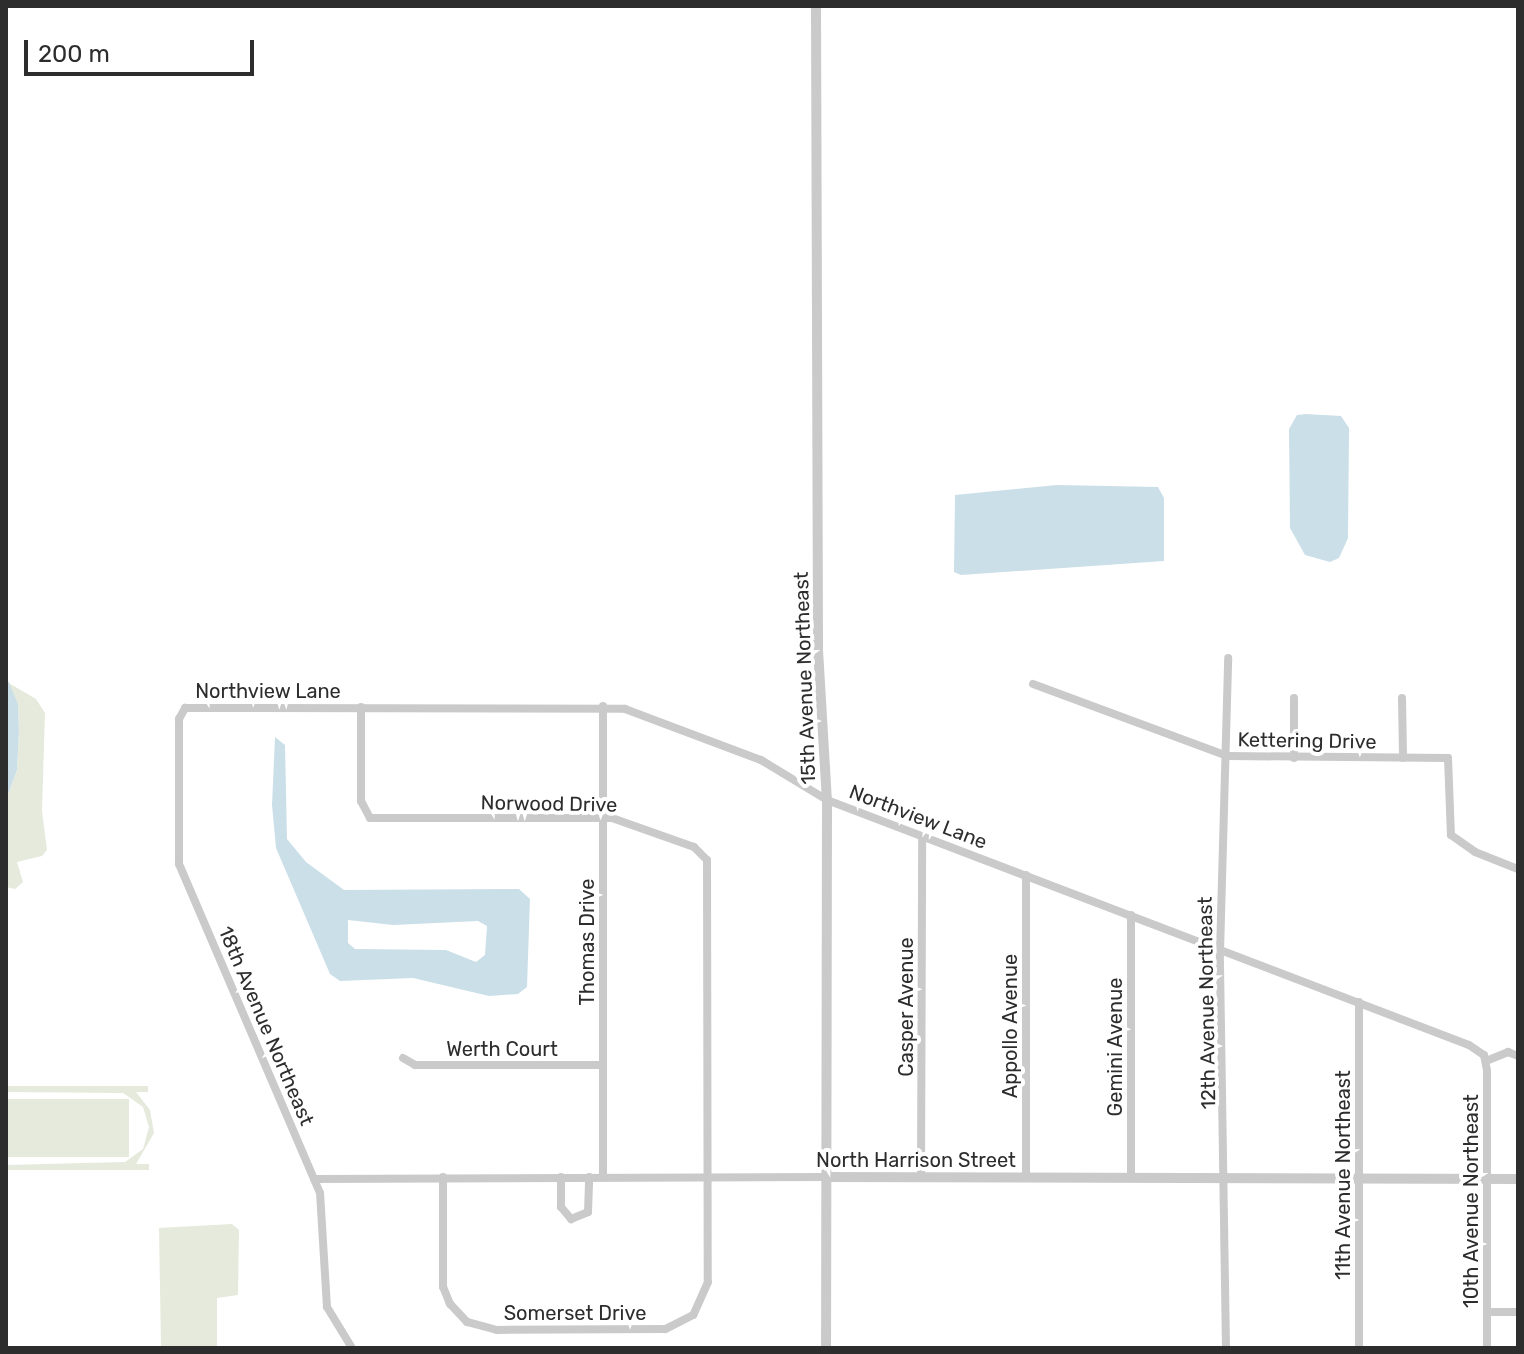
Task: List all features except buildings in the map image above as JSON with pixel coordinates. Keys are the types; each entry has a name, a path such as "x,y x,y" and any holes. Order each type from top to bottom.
{"street":[{"name":"15th Avenue Northeast","path":"816,6 818,650 827,800 826,1348"},
{"name":"12th Avenue Northeast","path":"1226,1348 1226,1178 1220,952 1228,756 1228,658"},
{"name":"Kettering Drive","path":"1033,684 1228,756 1448,758 1451,835 1475,852 1518,869"},
{"path":"1294,698 1294,758"},
{"path":"1402,698 1403,758"},
{"name":"Northview Lane","path":"182,709 603,706 625,709 761,760 827,800 1131,915 1220,952 1359,1002 1485,1058"},
{"name":"Thomas Drive","path":"603,706 603,1177"},
{"name":"Norwood Drive","path":"361,707 361,801 370,818 603,817 694,847 707,860 709,1177"},
{"name":"18th Avenue Northeast","path":"182,709 179,864 314,1179 324,1212 327,1307 352,1348"},
{"name":"Casper Avenue","path":"921,1177 922,836"},
{"name":"Appollo Avenue","path":"1026,875 1026,1178"},
{"name":"Gemini Avenue","path":"1131,915 1131,1178"},
{"name":"11th Avenue Northeast","path":"1359,1002 1359,1348"},
{"path":"1485,1058 1508,1052 1518,1056"},
{"name":"Werth Court","path":"403,1058 415,1065 603,1065"},
{"name":"10th Avenue Northeast","path":"1485,1058 1487,1348"},
{"name":"Somerset Drive","path":"443,1177 446,1296 467,1322 497,1330 665,1329 688,1320 705,1296 708,1282 709,1177"},
{"path":"561,1177 561,1207 571,1219 588,1212 589,1177"},
{"name":"North Harrison Street","path":"314,1179 1518,1179"},
{"path":"1487,1312 1518,1312"}],"shaded area":[{"path":"7,682 36,699 45,713 42,811 47,850 42,856 17,862 23,882 15,889 6,887 6,800 17,770 18,704"},
{"path":"6,1086 148,1086 148,1092 136,1092 150,1110 154,1133 136,1164 149,1164 149,1170 6,1170 6,1165 125,1162 143,1149 149,1127 143,1107 123,1093 6,1092"},
{"path":"6,1099 129,1099 129,1157 6,1157"},
{"path":"232,1224 239,1230 238,1295 217,1298 217,1348 161,1348 159,1228"}],"water":[{"path":"1297,415 1341,416 1349,428 1348,538 1339,558 1330,562 1305,555 1290,528 1289,429"},
{"path":"1057,485 1158,487 1164,498 1164,561 961,575 954,572 955,495"},
{"path":"6,676 18,704 19,731 17,770 6,800"},
{"path":"275,737 285,745 287,839 306,862 344,890 519,889 530,899 527,987 518,994 489,996 413,978 340,981 330,974 276,848 272,805","holes":["348,920 393,925 478,921 487,926 485,955 476,962 446,950 355,949 348,943"]}]}
